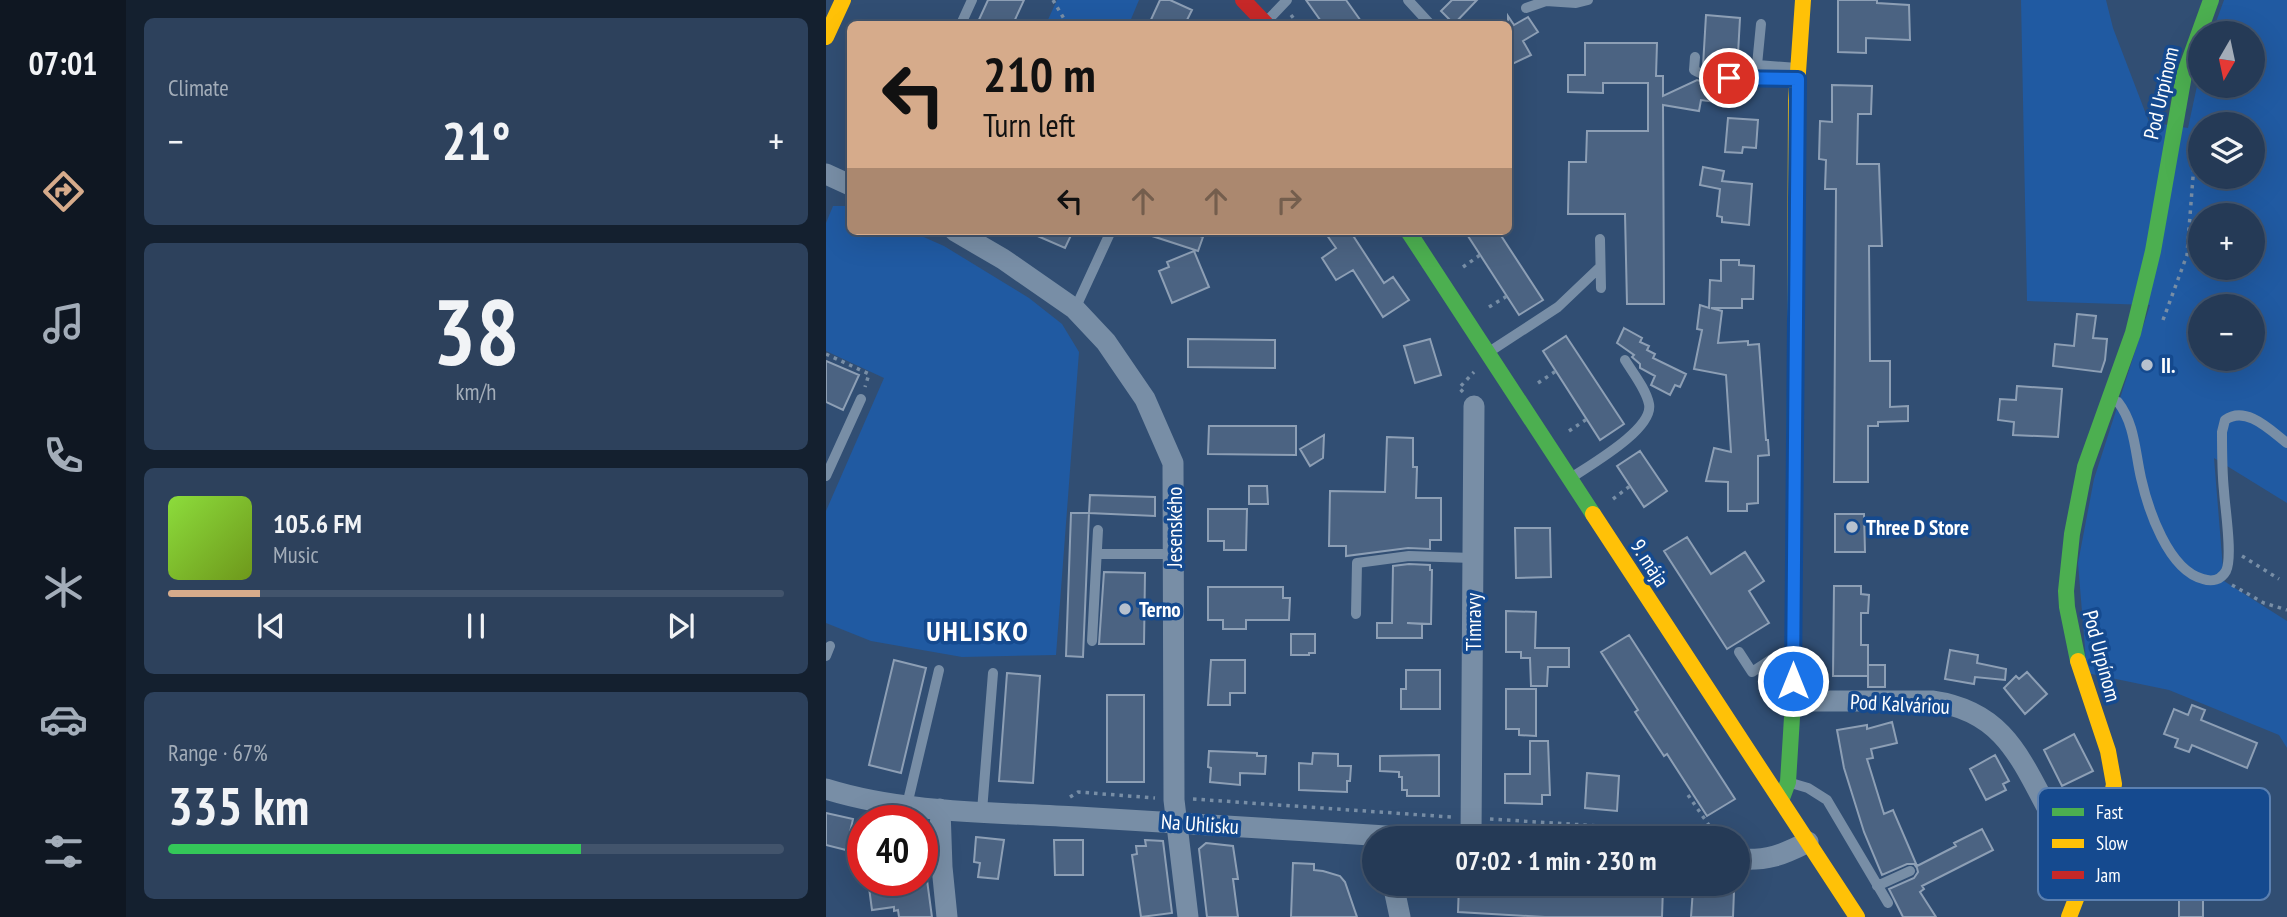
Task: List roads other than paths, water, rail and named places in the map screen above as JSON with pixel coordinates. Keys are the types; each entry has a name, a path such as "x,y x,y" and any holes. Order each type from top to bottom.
{"street":[{"path":"826,37 843,0"},
{"path":"1243,0 1262,21"},
{"path":"1781,801 1788,782 1793,701 1798,74 1803,0"},
{"name":"Pod Urpínom","path":"2113,788 2114,773 2108,751 2079,667 2066,591 2085,467 2133,333 2153,251 2184,75 2211,0"},
{"path":"826,174 847,184"},
{"name":"Jesenského","path":"962,235 1003,258 1075,309 1106,342 1145,398 1173,463 1175,822 1188,917"},
{"name":"9. mája","path":"1411,235 1857,917"},
{"name":"Timravy","path":"1471,826 1474,406"},
{"name":"Pod Kalváriou","path":"1793,701 1932,701 1951,704 1977,714 2000,732 2018,754 2038,792"},
{"name":"Na Uhlisku","path":"826,789 907,805"},
{"path":"940,809 947,917"},
{"name":"Na Uhlisku","path":"940,809 1362,835"},
{"path":"1750,860 1773,858 1808,842"},
{"path":"1396,896 1400,917"},
{"name":"Pod Urpínom","path":"2069,917 2075,900"}],"lane":[{"path":"962,21 972,0"},
{"path":"1268,21 1287,0"},
{"path":"1408,0 1427,21"},
{"path":"1526,8 1546,1 1576,3 1588,0"},
{"path":"1761,24 1757,65 1798,74"},
{"path":"1695,57 1694,71 1703,76 1755,80 1798,74"},
{"path":"1075,309 1109,235"},
{"path":"1600,239 1601,288"},
{"path":"1488,353 1558,307 1600,267"},
{"path":"1570,479 1632,435 1647,418 1650,410 1647,396 1625,360"},
{"path":"826,476 861,399"},
{"path":"2108,401 2118,402 2130,421 2141,479 2153,516 2170,551 2187,571 2206,580 2219,578 2227,567 2229,547 2221,432 2225,420 2236,414 2244,416 2259,422 2287,443"},
{"path":"1092,642 1098,530"},
{"path":"1097,554 1174,554"},
{"path":"1356,614 1357,563 1409,556 1473,558"},
{"path":"1739,652 1752,672 1772,659 1793,661"},
{"path":"907,805 939,670"},
{"path":"982,811 993,673"},
{"path":"1788,782 1808,788 1827,800 1888,902"},
{"path":"1877,887 1910,872"}],"place":[{"name":"II.","path":"2147,365"},
{"name":"Three D Store","path":"1852,527"},
{"name":"Terno","path":"1125,609"}],"district":[{"name":"UHLISKO","path":"978,630"}]}
